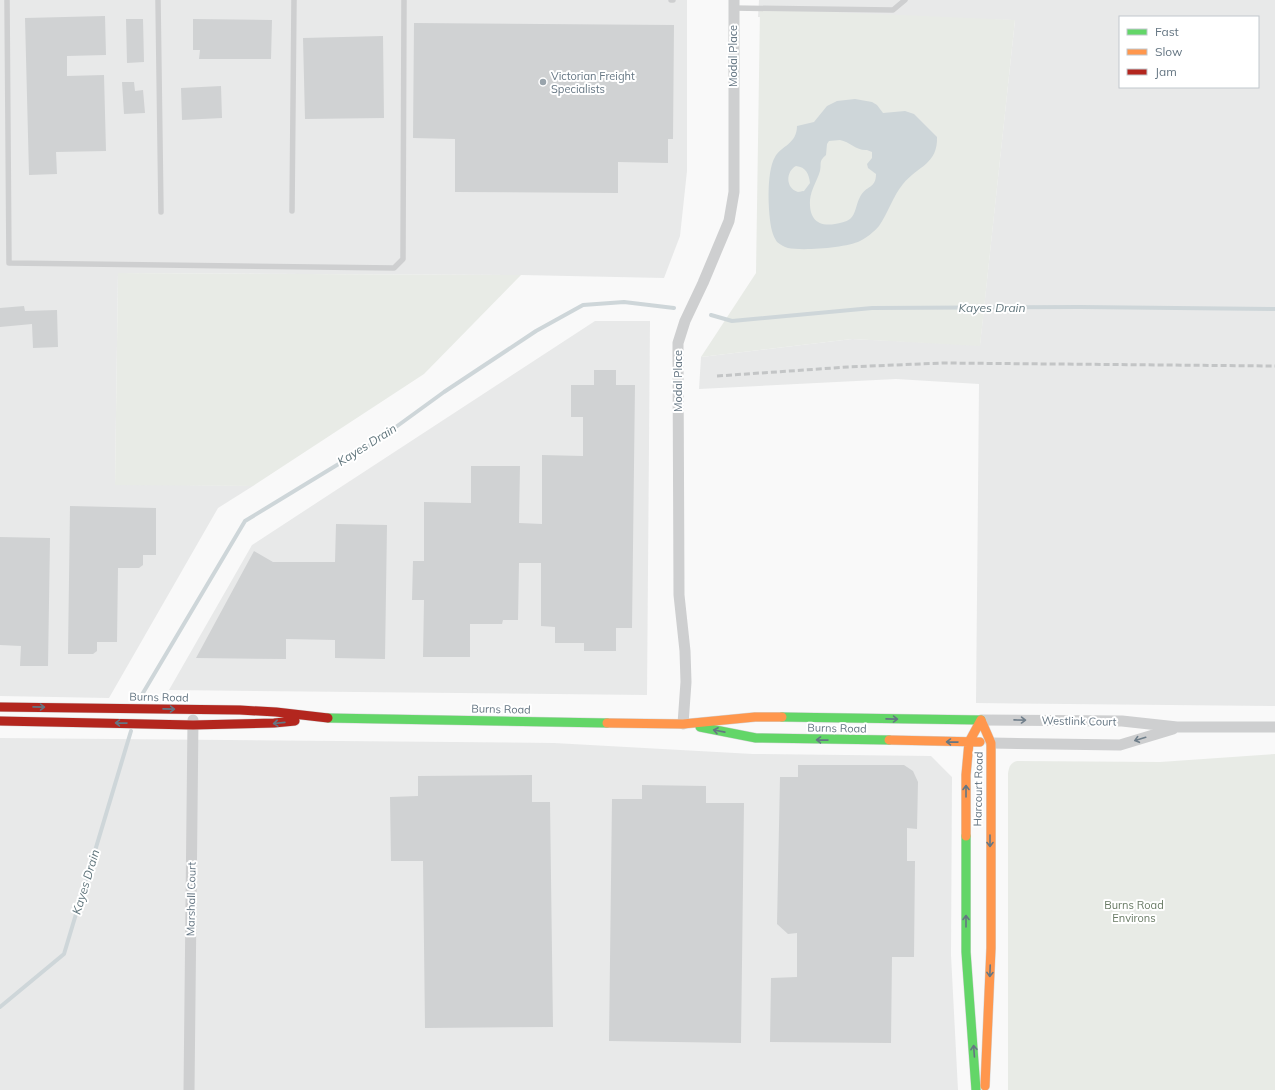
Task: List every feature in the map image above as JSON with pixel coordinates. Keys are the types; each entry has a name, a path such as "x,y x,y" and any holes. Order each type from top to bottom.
{"street":[{"name":"Modal Place","path":"683,724 686,682 685,651 679,595 678,344 685,321 703,283 728,221 734,192 734,4"},
{"name":"Burns Road","path":"0,707 194,709 276,712 318,718 683,724 755,717 981,720"},
{"name":"Marshall Court","path":"189,1090 194,709"},
{"name":"Burns Road","path":"0,721 193,725 274,723 318,718"},
{"name":"Westlink Court","path":"981,720 1122,721 1177,727 1275,727"},
{"name":"Harcourt Road","path":"976,1090 966,952 966,775 969,742 981,720"},
{"name":"Harcourt Road","path":"981,720 991,743 991,948 985,1090"},
{"name":"Burns Road","path":"683,724 756,738 991,743"},
{"name":"Westlink Court","path":"991,743 1120,745 1177,727"}],"lane":[{"path":"7,0 9,263 394,268 403,259 404,0"},
{"path":"158,0 161,212"},
{"path":"292,210 294,0"},
{"path":"734,4 893,10 905,0"}],"shaded area":[{"path":"0,0 687,0 687,171 680,236 664,278 521,275 118,273 115,484 253,486 218,508 109,698 0,696"},
{"path":"759,0 1275,0 1275,706 976,703 979,384 896,379 699,389 701,357 852,339 980,345 1015,20 758,17"},
{"path":"855,99 872,102 877,105 883,113 905,111 914,114 937,137 934,153 926,164 903,184 879,226 865,238 860,241 835,247 803,249 787,248 777,242 773,234 771,224 769,183 772,164 778,153 792,141 797,126 814,122 827,106 837,101","holes":["840,140 860,149 872,152 872,158 867,164 868,168 876,174 876,179 873,185 862,193 854,214 850,219 845,222 829,225 815,220 811,212 810,200 820,171 821,161 826,155 827,144 829,141","796,166 805,169 809,177 810,183 804,191 798,192 794,190 789,183 788,179 790,172"]},
{"path":"595,321 650,321 647,695 169,690 252,545"},
{"path":"0,738 554,743 753,754 931,756 952,777 951,955 958,1090 0,1090"}],"green space":[{"path":"760,9 1015,20 980,346 852,339 701,357 756,273"},
{"path":"118,273 521,275 424,374 253,486 115,485"},
{"name":"Burns Road Environs","path":"1275,754 1275,1090 1008,1090 1008,774 1011,764 1017,761 1160,762"}],"building":[{"path":"105,16 106,55 67,56 67,76 104,75 106,151 56,152 57,174 29,175 25,18"},
{"path":"126,19 143,19 144,62 127,63"},
{"path":"193,19 272,20 271,59 199,59 200,50 193,50"},
{"name":"Victorian Freight Specialists","path":"414,23 674,25 673,139 668,139 668,163 618,162 618,193 455,192 455,139 413,138"},
{"path":"383,36 384,118 305,119 303,38"},
{"path":"122,82 134,82 135,91 143,90 145,113 124,114"},
{"path":"221,86 222,118 182,120 181,88"},
{"path":"24,306 25,311 57,310 58,347 33,348 32,324 0,327 0,308"},
{"path":"594,370 616,370 616,385 635,385 632,628 616,628 616,651 584,651 584,643 555,643 555,627 541,626 541,563 519,563 518,620 503,620 502,624 470,624 470,657 423,657 424,600 412,600 413,561 424,561 424,502 471,503 471,466 520,466 519,523 542,524 542,455 583,456 583,417 571,417 571,385 594,385"},
{"path":"70,506 156,508 156,555 143,555 143,565 139,568 118,568 117,642 97,642 97,651 93,654 68,654"},
{"path":"336,524 387,525 385,659 335,658 335,640 286,639 286,659 196,658 254,551 273,562 335,562"},
{"path":"0,537 50,538 48,666 20,666 21,646 0,645"},
{"path":"798,765 904,765 913,771 918,782 917,829 907,828 907,861 915,861 914,957 892,957 891,1043 770,1042 771,978 797,977 797,933 788,934 777,924 780,777 798,777"},
{"path":"532,775 532,802 550,802 553,1027 425,1028 423,861 391,861 390,797 418,796 418,776"},
{"path":"642,785 706,786 706,803 744,803 741,1043 609,1041 612,799 642,799"}],"waterway":[{"name":"Kayes Drain","path":"140,698 245,521 378,440 444,392 536,331 583,305 624,302 674,308"},
{"name":"Kayes Drain","path":"711,315 732,321 872,308 1080,307 1275,309"},
{"name":"Kayes Drain","path":"0,1007 64,954 131,731"}],"railway":[{"path":"717,376 848,367 944,363 1275,366"}],"traffic: fast":[{"path":"782,717 981,720"},
{"path":"328,718 607,723"},
{"path":"700,727 756,738 889,740"},
{"path":"966,836 966,952 976,1090"}],"traffic: slow":[{"path":"607,723 683,724 755,717 782,717"},
{"path":"981,720 991,743 991,948 985,1086"},
{"path":"966,836 966,775 969,742 981,720"},
{"path":"889,740 980,742"}],"traffic: jam":[{"path":"0,707 240,710 276,712 328,718"},
{"path":"0,721 193,725 295,721"}],"place":[{"name":"Victorian Freight Specialists","path":"543,82"}]}
